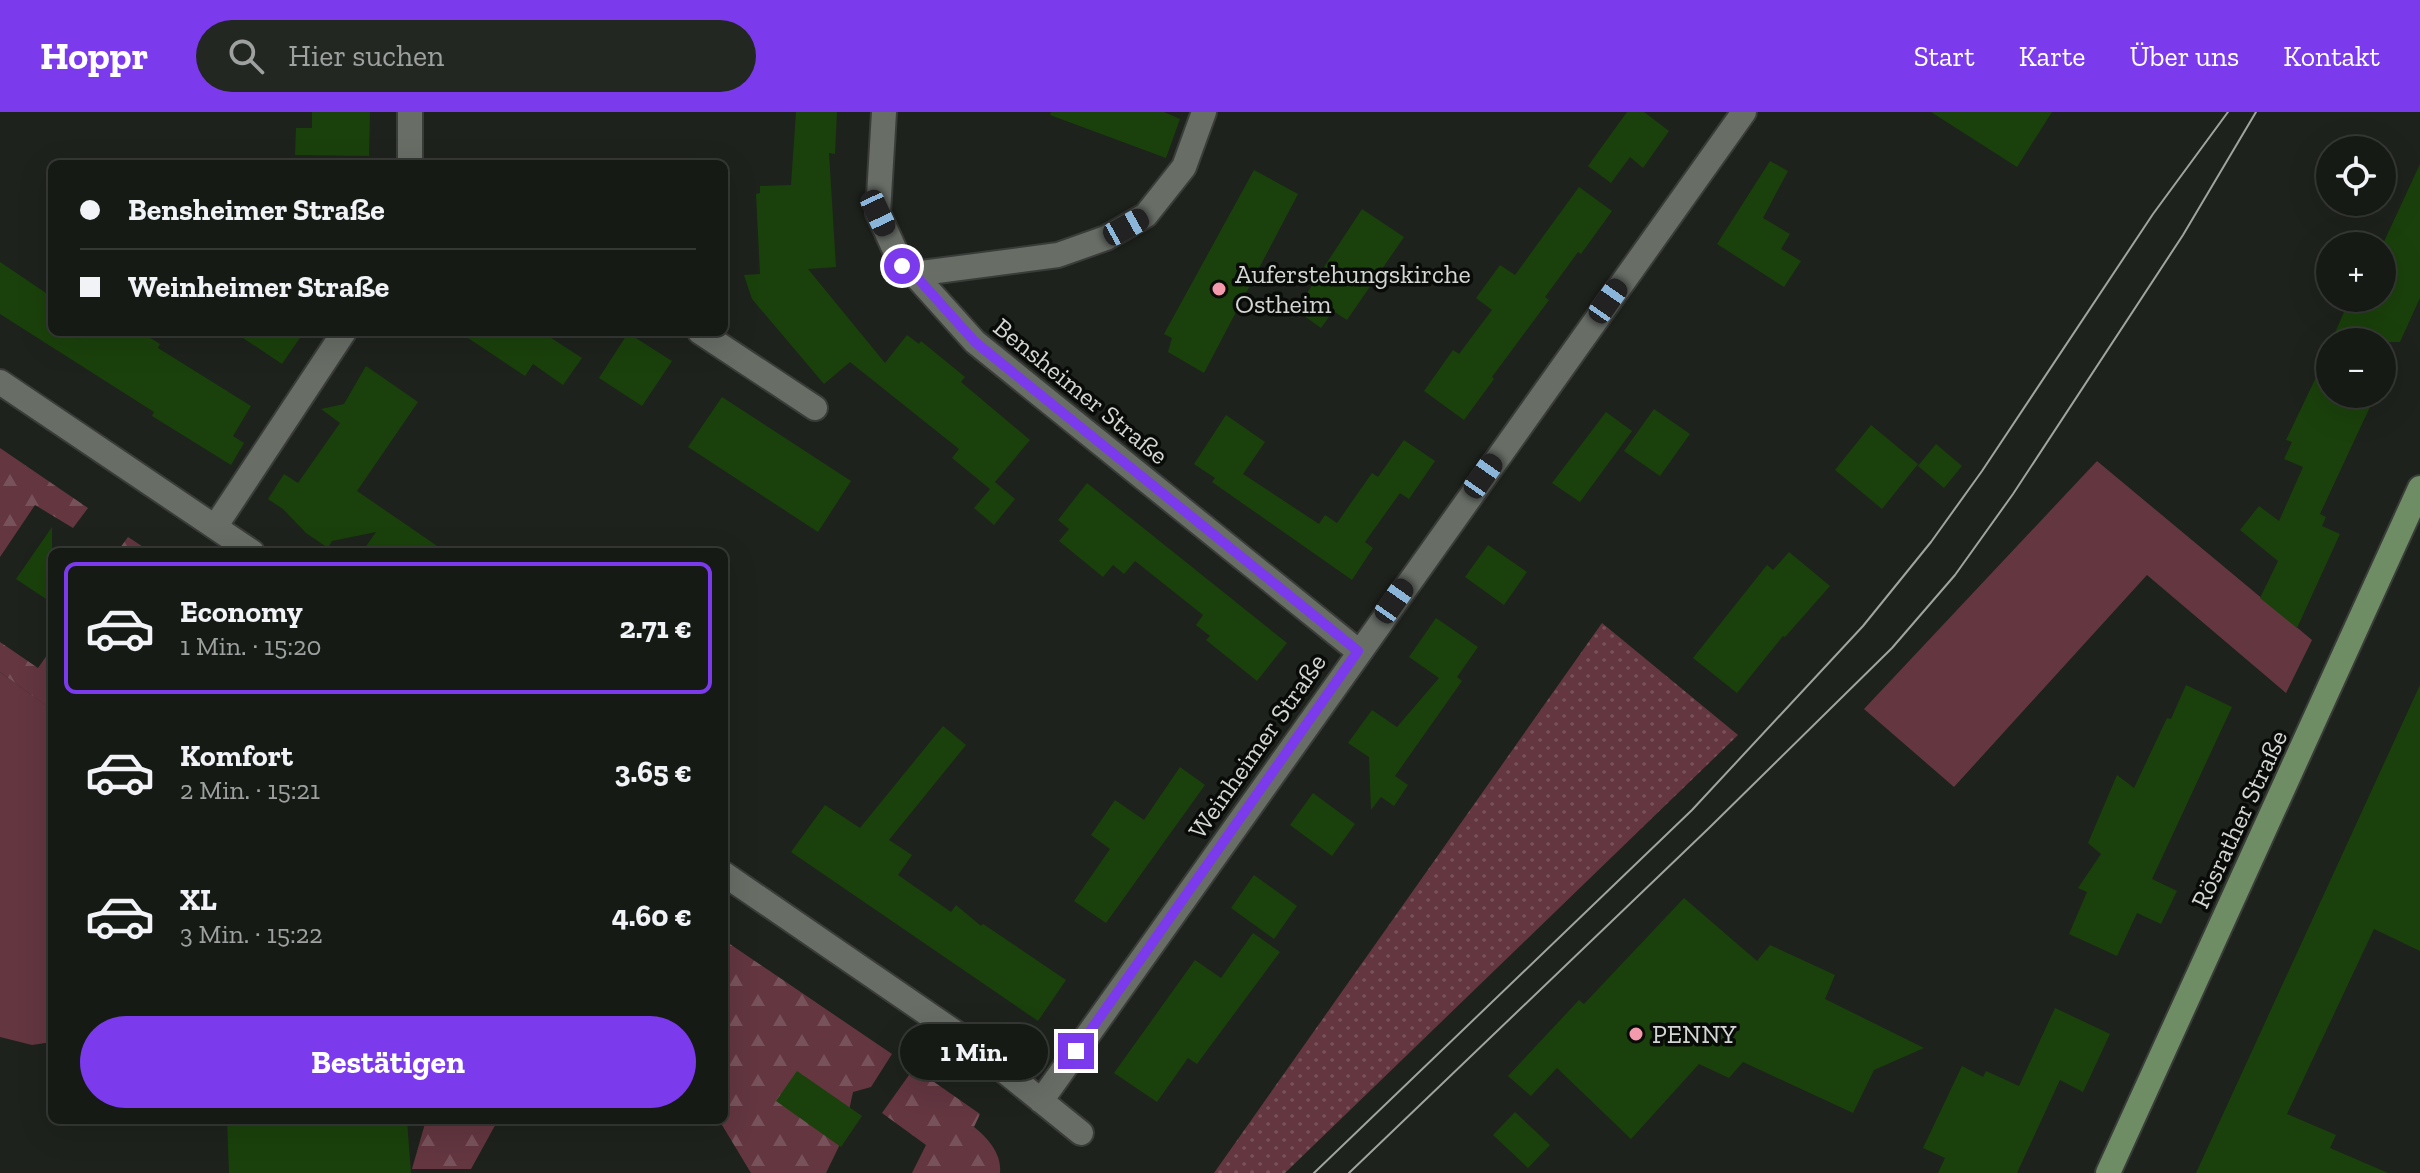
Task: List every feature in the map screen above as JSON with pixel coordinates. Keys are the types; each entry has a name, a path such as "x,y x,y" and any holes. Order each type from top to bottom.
{"main road":[{"name":"Rösrather Straße","path":"2108,1173 2420,488"}],"street":[{"path":"410,112 410,160"},
{"name":"Bensheimer Straße","path":"884,112 878,213 902,266 914,274 975,342 1358,651"},
{"path":"914,274 1058,255 1106,238 1146,215 1184,167 1204,112"},
{"name":"Weinheimer Straße","path":"1041,1101 1744,112"},
{"path":"215,527 341,336"},
{"path":"706,336 815,408"},
{"path":"0,382 246,548"},
{"path":"728,877 966,1040 1081,1133"}],"green space":[{"path":"0,448 88,508 73,528 35,505 0,557"},
{"path":"2097,461 2312,640 2286,693 2147,575 1954,787 1864,709"},
{"path":"128,537 145,548 120,548"},
{"path":"1602,623 1738,735 1285,1173 1214,1173"},
{"path":"0,642 38,668 48,654 48,707 0,672"},
{"path":"0,672 48,705 48,1043 32,1045 0,1037"},
{"path":"728,943 892,1054 871,1087 853,1092 843,1138 826,1173 751,1173 721,1124 728,1124"},
{"path":"914,1068 980,1114 974,1127 993,1147 999,1159 1000,1173 912,1173 926,1145 882,1113"},
{"path":"425,1124 496,1124 471,1169 412,1169"}],"building":[{"path":"312,112 370,112 369,156 295,155 296,128 312,128"},
{"path":"796,112 837,112 835,154 829,153 836,267 808,269 885,363 907,335 919,344 921,341 965,377 961,382 1030,440 995,482 1015,499 994,525 974,508 990,489 952,458 959,449 850,362 824,384 752,299 744,275 760,274 756,194 760,193 760,186 791,185"},
{"path":"1051,112 1164,112 1180,119 1166,158 1050,115"},
{"path":"1627,112 1644,112 1669,131 1643,168 1630,157 1611,183 1588,166"},
{"path":"1931,112 2052,112 2017,167"},
{"path":"1770,161 1788,171 1763,218 1790,234 1781,249 1801,261 1784,287 1717,244"},
{"path":"2420,164 2420,298 2400,342 2396,342 2396,328 2337,328 2344,312 2396,312 2396,232 2388,232"},
{"path":"1254,170 1298,194 1204,373 1168,352 1172,338 1164,334"},
{"path":"1579,187 1612,211 1545,297 1549,300 1464,420 1424,391 1453,350 1459,354 1492,310 1476,298 1500,265 1515,275"},
{"path":"1362,209 1404,237 1347,320 1333,311 1321,328 1296,310"},
{"path":"0,262 48,294 48,336 147,336 160,344 158,348 251,406 233,436 244,443 231,465 0,314"},
{"path":"240,336 301,336 282,364"},
{"path":"465,336 548,336 582,358 563,385 533,364 525,376"},
{"path":"626,336 633,336 672,361 642,406 599,378"},
{"path":"366,366 418,402 357,491 440,548 365,548 376,532 332,541 328,548 268,499 284,474 298,483 340,423 321,409 344,404"},
{"path":"2316,377 2316,408 2369,408 2320,514 2326,517 2322,526 2340,534 2297,628 2260,598 2278,561 2240,530 2259,506 2279,521 2303,467 2284,459 2292,442 2286,440"},
{"path":"722,397 851,481 818,532 688,447"},
{"path":"1654,409 1690,434 1660,476 1624,451"},
{"path":"1606,412 1632,431 1580,502 1552,483"},
{"path":"1226,415 1265,442 1243,474 1319,524 1325,515 1337,523 1372,473 1378,477 1404,440 1435,461 1409,499 1400,493 1365,542 1373,548 1352,580 1212,482 1215,478 1194,464"},
{"path":"1871,425 1918,464 1882,509 1835,470"},
{"path":"1936,444 1962,466 1944,488 1918,466"},
{"path":"1087,483 1287,643 1257,681 1206,640 1210,636 1196,625 1203,615 1135,561 1124,574 1113,565 1103,577 1059,541 1069,529 1058,520"},
{"path":"52,527 52,548 48,548 48,600 16,579"},
{"path":"1488,545 1527,572 1504,605 1465,577"},
{"path":"1789,552 1830,586 1783,636 1737,693 1693,658 1767,565 1773,570"},
{"path":"1436,618 1478,647 1457,677 1462,681 1395,776 1408,785 1394,806 1381,797 1371,810 1369,757 1348,743 1372,710 1397,727 1439,678 1409,657"},
{"path":"2186,685 2232,707 2152,879 2177,891 2161,924 2137,913 2117,956 2069,934 2087,892 2078,888 2101,854 2088,843 2117,775 2134,788"},
{"path":"2420,685 2420,951 2374,929 2287,1114 2336,1135 2330,1148 2388,1173 2196,1173"},
{"path":"943,726 966,745 889,840 912,855 898,875 951,912 956,905 981,926 983,924 1066,980 1038,1021 791,852 825,805 860,828"},
{"path":"1180,767 1205,785 1106,923 1074,901 1110,849 1091,835 1115,800 1144,820"},
{"path":"1313,793 1355,824 1332,856 1290,825"},
{"path":"1254,875 1297,906 1274,939 1231,908"},
{"name":"PENNY","path":"1684,898 1757,961 1770,945 1835,975 1825,999 1924,1048 1874,1070 1853,1113 1743,1062 1729,1078 1699,1064 1631,1139 1557,1068 1531,1096 1508,1076 1579,1000 1584,1004"},
{"path":"1253,933 1280,952 1197,1064 1188,1058 1157,1102 1114,1073 1195,960 1221,978"},
{"path":"2055,1008 2110,1034 2083,1092 2060,1080 2017,1173 1938,1173 1945,1158 1923,1148 1962,1066 1983,1077 1986,1071 2019,1086"},
{"path":"797,1071 862,1116 841,1147 776,1101"},
{"path":"1515,1112 1550,1145 1528,1168 1493,1135"},
{"path":"227,1124 407,1124 411,1173 229,1173"}],"tram line":[{"path":"1314,1173 1692,810 1863,626 1931,542 1982,471 2153,214 2228,112"},
{"path":"1349,1173 1892,648 1955,575 2013,494 2183,235 2256,112"}],"place":[{"name":"Auferstehungskirche Ostheim","path":"1219,289"},
{"name":"PENNY","path":"1636,1034"}],"route":[{"path":"902,266 914,274 975,342 1358,651 1076,1051"}]}
